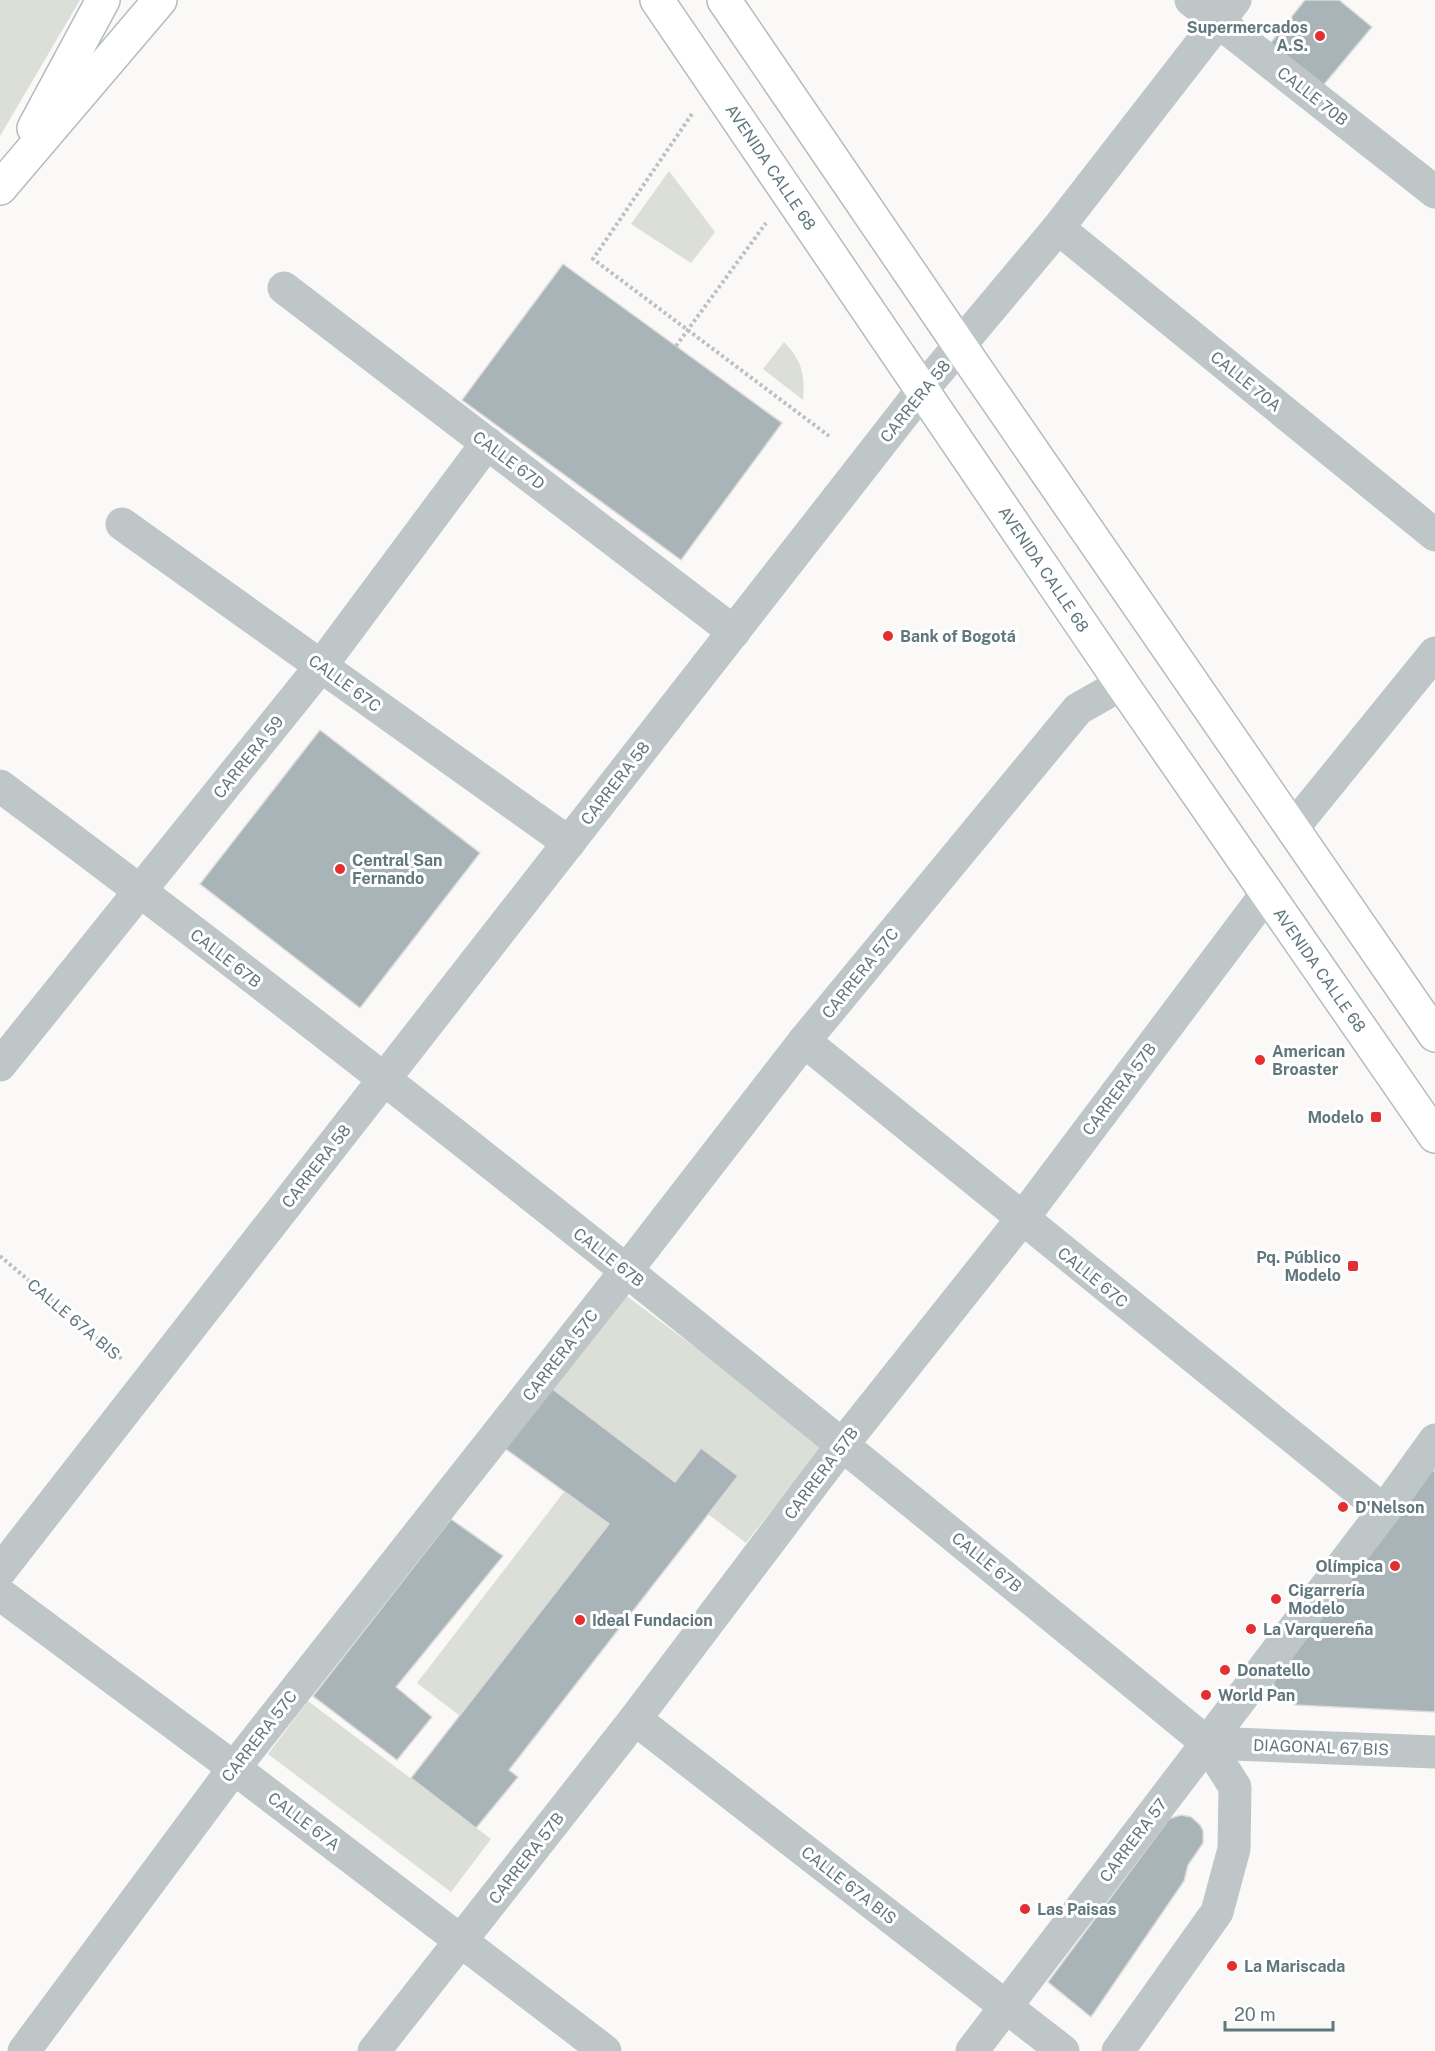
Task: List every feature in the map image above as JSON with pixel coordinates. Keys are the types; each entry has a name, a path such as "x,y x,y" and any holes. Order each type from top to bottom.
{"main road":[{"path":"0,189 103,0"},
{"path":"0,189 160,0"},
{"name":"AVENIDA CALLE 68","path":"657,0 1122,684 1435,1136"},
{"path":"724,0 1435,1035"}],"street":[{"name":"CALLE 70B","path":"1191,0 1226,11 1435,192"},
{"name":"CARRERA 58","path":"0,1571 923,389 1058,228 1226,11"},
{"name":"CALLE 70A","path":"1058,228 1435,535"},
{"name":"CALLE 67D","path":"284,288 734,632"},
{"name":"CARRERA 59","path":"0,1065 321,666 487,443"},
{"name":"CALLE 67C","path":"122,524 569,843"},
{"path":"1292,828 1435,653"},
{"name":"CARRERA 57C","path":"24,2051 234,1768 626,1271 804,1041 1078,709 1122,684"},
{"name":"CALLE 67B","path":"0,786 141,891 626,1271 843,1444 1207,1743"},
{"name":"CARRERA 57B","path":"374,2051 635,1719 843,1444 1022,1219 1267,893"},
{"name":"CALLE 67C","path":"804,1041 1383,1511"},
{"name":"CARRERA 57","path":"972,2051 1435,1440"},
{"name":"CALLE 67A","path":"0,1594 234,1768 605,2051"},
{"name":"CALLE 67A BIS","path":"635,1719 1063,2051"},
{"path":"1118,2051 1217,1912 1234,1849 1235,1787 1207,1743"},
{"name":"DIAGONAL 67 BIS","path":"1207,1743 1435,1752"}],"path":[{"path":"696,107 593,259 829,436"},
{"path":"676,346 769,219"},
{"name":"CALLE 67A BIS","path":"0,1256 148,1382"}],"shaded area":[{"path":"0,0 80,0 0,136"},
{"path":"669,171 715,232 691,263 631,224"},
{"path":"784,342 795,355 801,368 803,400 763,369"},
{"path":"620,1291 824,1444 746,1543 708,1514 738,1475 701,1449 675,1482 550,1387"},
{"path":"564,1492 609,1524 460,1716 417,1683"},
{"path":"308,1701 491,1839 451,1892 268,1754"}],"building":[{"name":"Supermercados A.S.","path":"1305,0 1339,0 1372,27 1321,88 1269,45"},
{"path":"563,264 782,423 681,560 462,400"},
{"name":"Central San Fernando","path":"320,730 480,853 360,1008 200,884"},
{"name":"Ideal Fundacion","path":"550,1387 675,1482 701,1448 738,1476 509,1770 518,1777 476,1828 411,1778 609,1524 503,1447"},
{"name":"Olímpica","path":"1435,1470 1435,1712 1296,1705 1278,1695 1273,1683 1427,1474"},
{"path":"451,1519 503,1556 396,1687 432,1717 397,1760 313,1696"},
{"path":"1181,1815 1191,1817 1200,1825 1203,1831 1203,1843 1188,1865 1184,1881 1091,2017 1048,1982 1169,1819"}],"place":[{"name":"Supermercados A.S.","path":"1320,36"},
{"name":"Bank of Bogotá","path":"888,636"},
{"name":"Central San Fernando","path":"340,869"},
{"name":"American Broaster","path":"1260,1060"},
{"name":"Modelo","path":"1376,1117"},
{"name":"Pq. Público Modelo","path":"1353,1266"},
{"name":"D'Nelson","path":"1343,1507"},
{"name":"Olímpica","path":"1395,1566"},
{"name":"Cigarrería Modelo","path":"1276,1599"},
{"name":"Ideal Fundacion","path":"580,1620"},
{"name":"La Varquereña","path":"1251,1629"},
{"name":"Donatello","path":"1225,1670"},
{"name":"World Pan","path":"1206,1695"},
{"name":"Las Paisas","path":"1025,1909"},
{"name":"La Mariscada","path":"1232,1966"}]}
